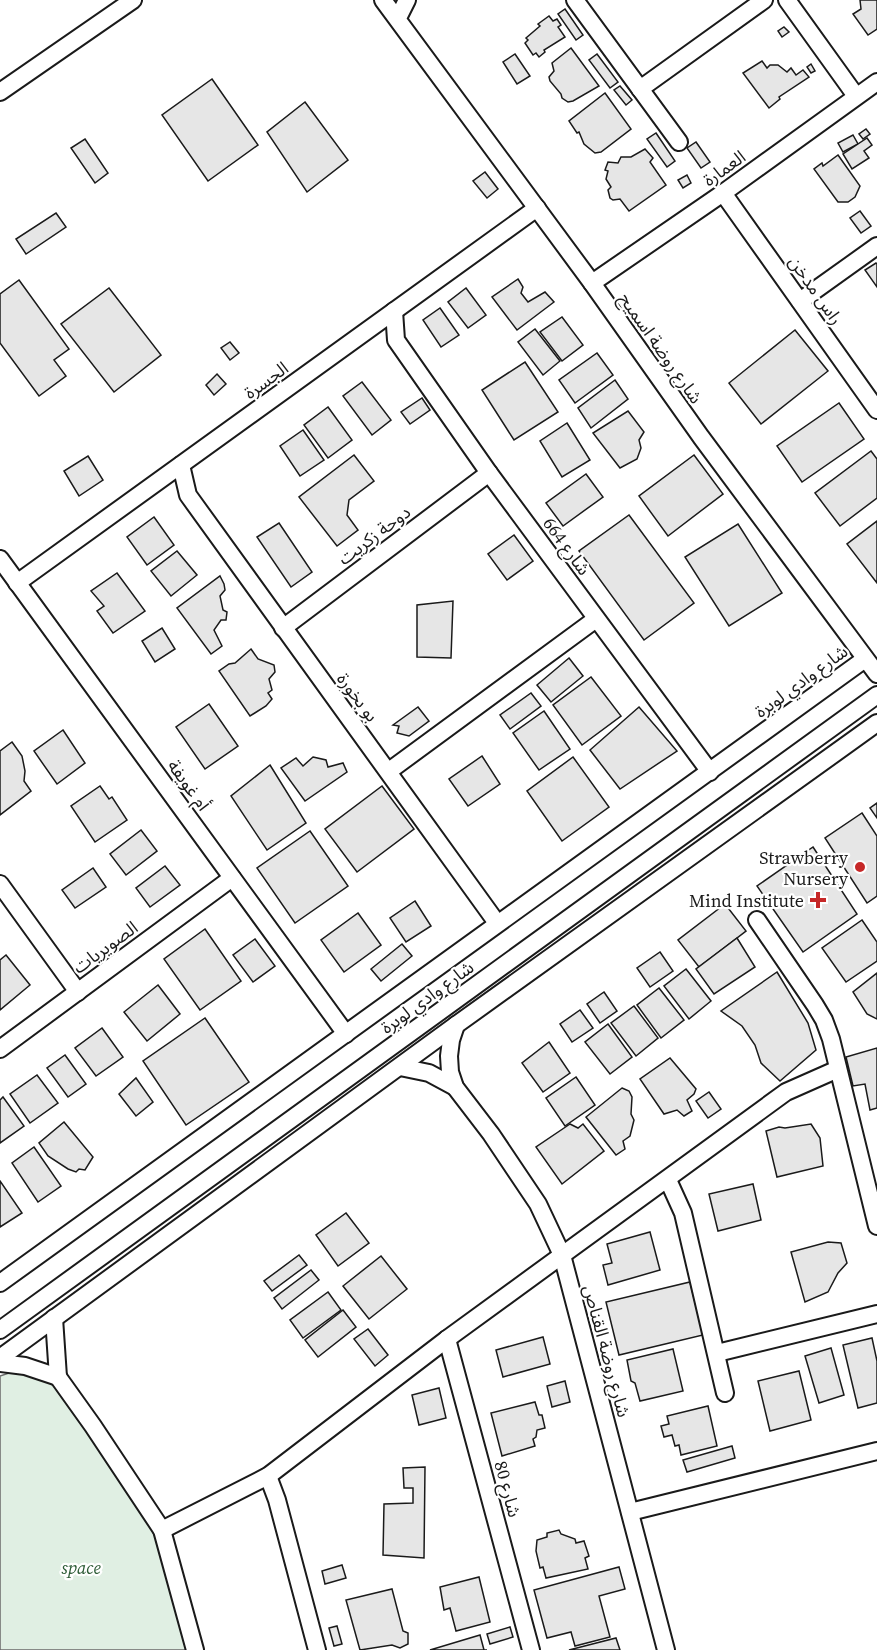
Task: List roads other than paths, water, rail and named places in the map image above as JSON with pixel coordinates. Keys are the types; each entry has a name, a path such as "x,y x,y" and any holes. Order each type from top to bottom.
{"street":[{"path":"0,92 133,0"},
{"name":"شارع روضة اسميح","path":"383,0 537,208 701,437 877,674"},
{"path":"575,0 679,142"},
{"path":"640,89 764,0"},
{"path":"787,0 856,96"},
{"name":"شارع روضة اسميح","path":"400,5 416,42"},
{"name":"العمارة","path":"592,284 877,82"},
{"name":"راس مدخن","path":"723,193 877,410"},
{"name":"الجسرة","path":"17,583 537,208"},
{"path":"800,301 877,246"},
{"path":"368,330 396,340 394,310"},
{"name":"شارع 664","path":"396,340 489,473 710,772"},
{"name":"بو بخورة","path":"182,465 188,495 497,923"},
{"name":"دوحة زكريت","path":"283,628 489,473"},
{"name":"بو بخورة","path":"160,480 188,495"},
{"name":"أم غويفة","path":"0,559 346,1034"},
{"path":"389,771 596,619"},
{"name":"شارع وادي لوبرة","path":"0,1283 865,659"},
{"name":"شارع وادي لوبرة","path":"0,1329 877,695"},
{"path":"0,1358 456,1025 877,723"},
{"name":"الصويريات","path":"0,1049 232,878"},
{"path":"0,884 78,992"},
{"path":"757,920 824,1020 877,1226"},
{"name":"شارع روضة القناص","path":"456,1025 448,1056 455,1088 532,1194 562,1255 666,1650"},
{"name":"شارع روضة القناص","path":"400,1067 429,1073 455,1088"},
{"path":"162,1530 268,1476 447,1339 786,1092 838,1069"},
{"path":"668,1180 684,1213 725,1393"},
{"path":"717,1353 877,1314"},
{"path":"54,1318 58,1377 112,1453 162,1530 195,1650"},
{"name":"شارع 80","path":"447,1339 531,1650"},
{"path":"0,1363 25,1366 58,1377"},
{"path":"630,1512 877,1451"},
{"path":"268,1476 277,1500 317,1650"}],"place":[{"name":"Strawberry Nursery","path":"860,867"},
{"name":"Mind Institute","path":"818,900"}],"park label":[{"name":"space","path":"81,1567"}]}
